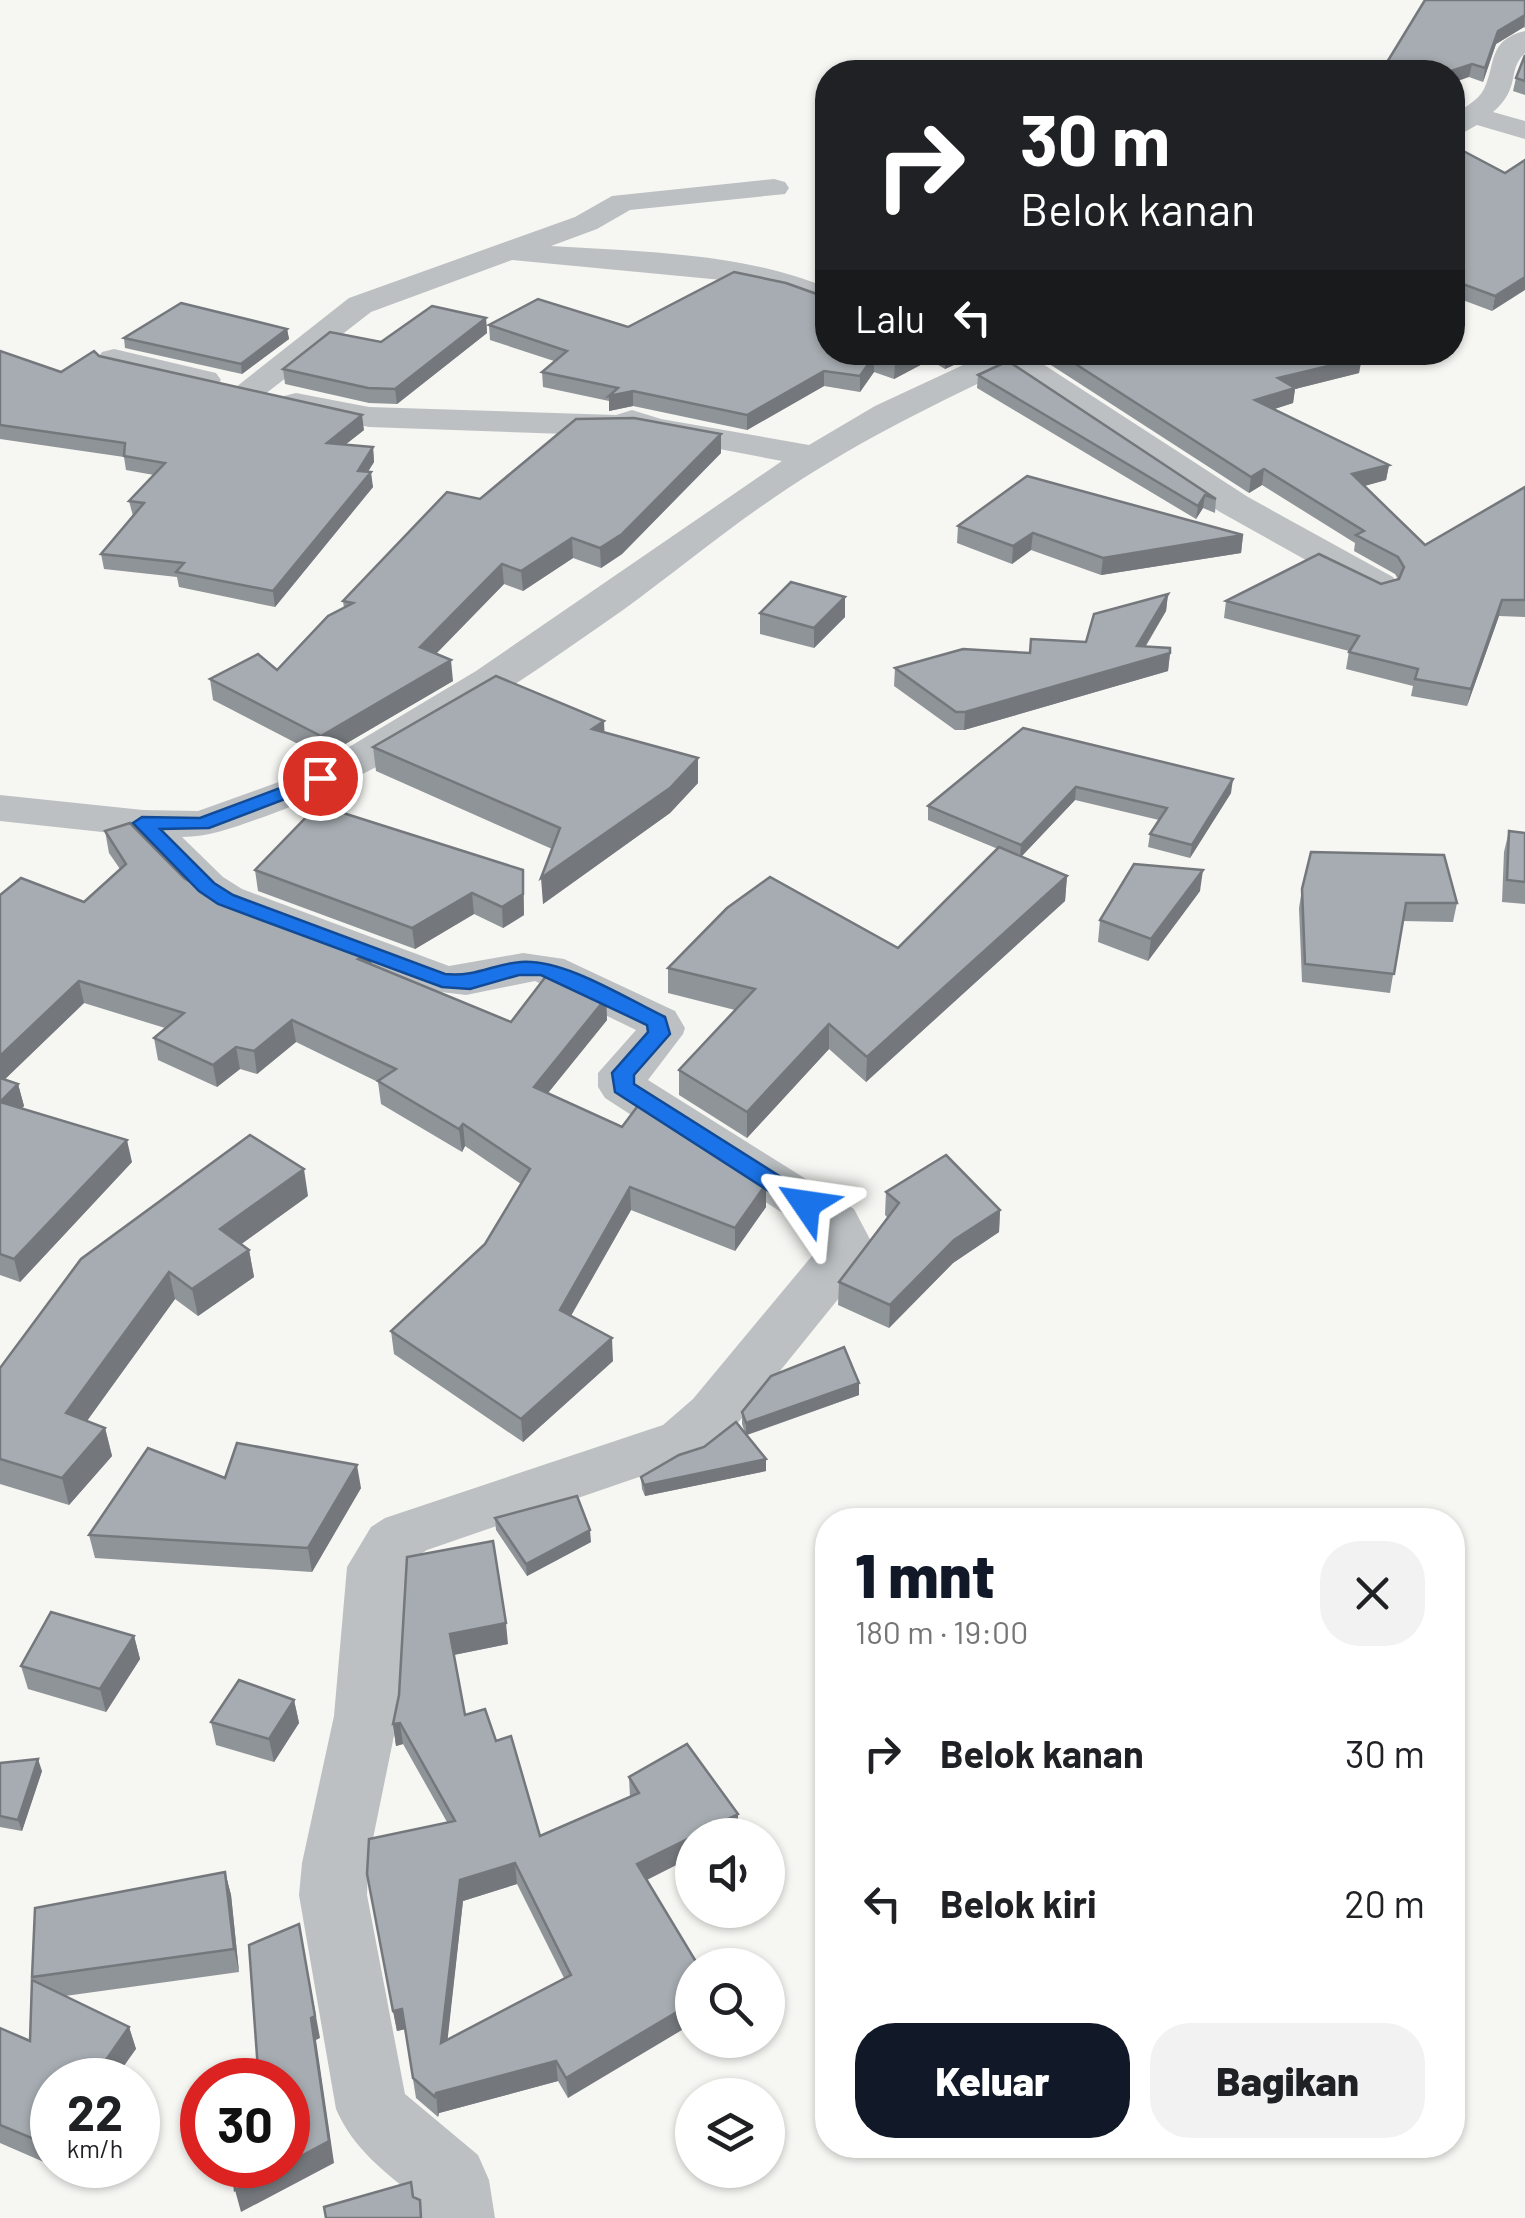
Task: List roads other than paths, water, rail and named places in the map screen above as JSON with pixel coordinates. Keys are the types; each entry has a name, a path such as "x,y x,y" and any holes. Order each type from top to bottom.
{"street":[{"path":"1465,121 1497,94 1504,58 1525,39"},
{"path":"1465,123 1525,130"},
{"path":"248,391 350,310 586,223 623,202 774,188"},
{"path":"500,252 676,266 792,284 815,294"},
{"path":"114,358 369,418 623,426 632,420 656,429 818,458"},
{"path":"0,808 142,823 202,824 291,792 349,765 504,670 608,602 762,489 888,413 981,365"},
{"path":"1013,365 1232,499 1233,504 1378,585"},
{"path":"142,823 207,887 226,899 442,980 470,983 518,968 545,969 658,1022 659,1034 623,1073 623,1087 836,1222 847,1245 841,1260 713,1414 683,1440 406,1534 392,1542 376,1567 366,1716 335,1863 333,1895 368,2098 388,2129 452,2180 458,2218"}]}
